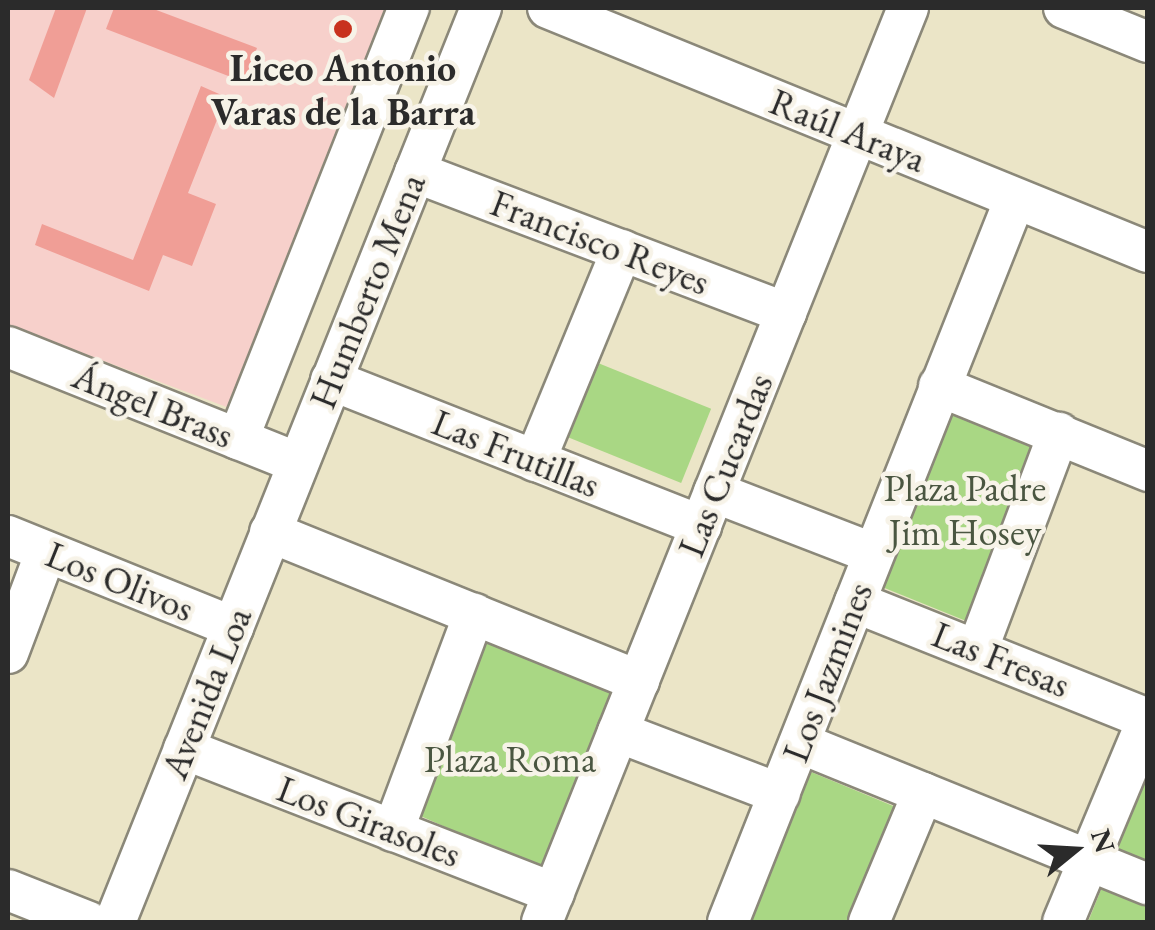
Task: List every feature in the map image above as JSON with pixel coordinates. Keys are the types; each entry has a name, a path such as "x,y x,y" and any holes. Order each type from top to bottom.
{"street":[{"path":"238,438 408,8"},
{"name":"Humberto Mena","path":"298,463 482,8"},
{"name":"Raúl Araya","path":"548,8 611,20 857,134 1147,251"},
{"name":"Las Cucardas","path":"548,908 908,8"},
{"path":"1078,10 1148,42"},
{"name":"Francisco Reyes","path":"415,172 786,312"},
{"name":"Los Jazmines","path":"728,922 1016,198"},
{"path":"535,461 622,250"},
{"name":"Ángel Brass","path":"8,346 298,463"},
{"name":"Las Frutillas","path":"330,380 535,461 708,509"},
{"path":"939,386 1148,470"},
{"path":"978,648 1059,433"},
{"name":"Avenida Loa","path":"115,922 298,463"},
{"path":"708,509 872,553"},
{"path":"270,532 639,681"},
{"name":"Los Olivos","path":"8,536 233,627"},
{"path":"8,652 46,552"},
{"name":"Las Fresas","path":"854,602 978,648 1148,719"},
{"path":"393,831 474,614"},
{"path":"1063,922 1148,719"},
{"path":"618,732 780,794"},
{"path":"800,743 1148,884"},
{"name":"Los Girasoles","path":"184,749 393,831 548,908"},
{"path":"868,922 923,794"},
{"path":"8,890 89,922"}],"shaded area":[{"path":"8,8 385,8 232,409 8,325"}],"green space":[{"path":"598,363 711,409 681,483 568,437"},
{"name":"Plaza Padre Jim Hosey","path":"944,391 1063,439 986,629 867,581"},
{"name":"Plaza Roma","path":"482,631 619,692 540,869 403,808"},
{"path":"799,767 898,808 848,922 735,922"},
{"path":"1147,775 1147,915 1144,922 1088,922"}],"building":[{"path":"56,8 87,8 54,98 29,80"},
{"path":"114,8 151,8 257,48 244,82 106,29"},
{"path":"201,86 226,97 188,193 216,204 192,266 163,255 149,291 35,245 42,224 133,260"}],"place":[{"name":"Liceo Antonio Varas de la Barra","path":"343,29"}]}
